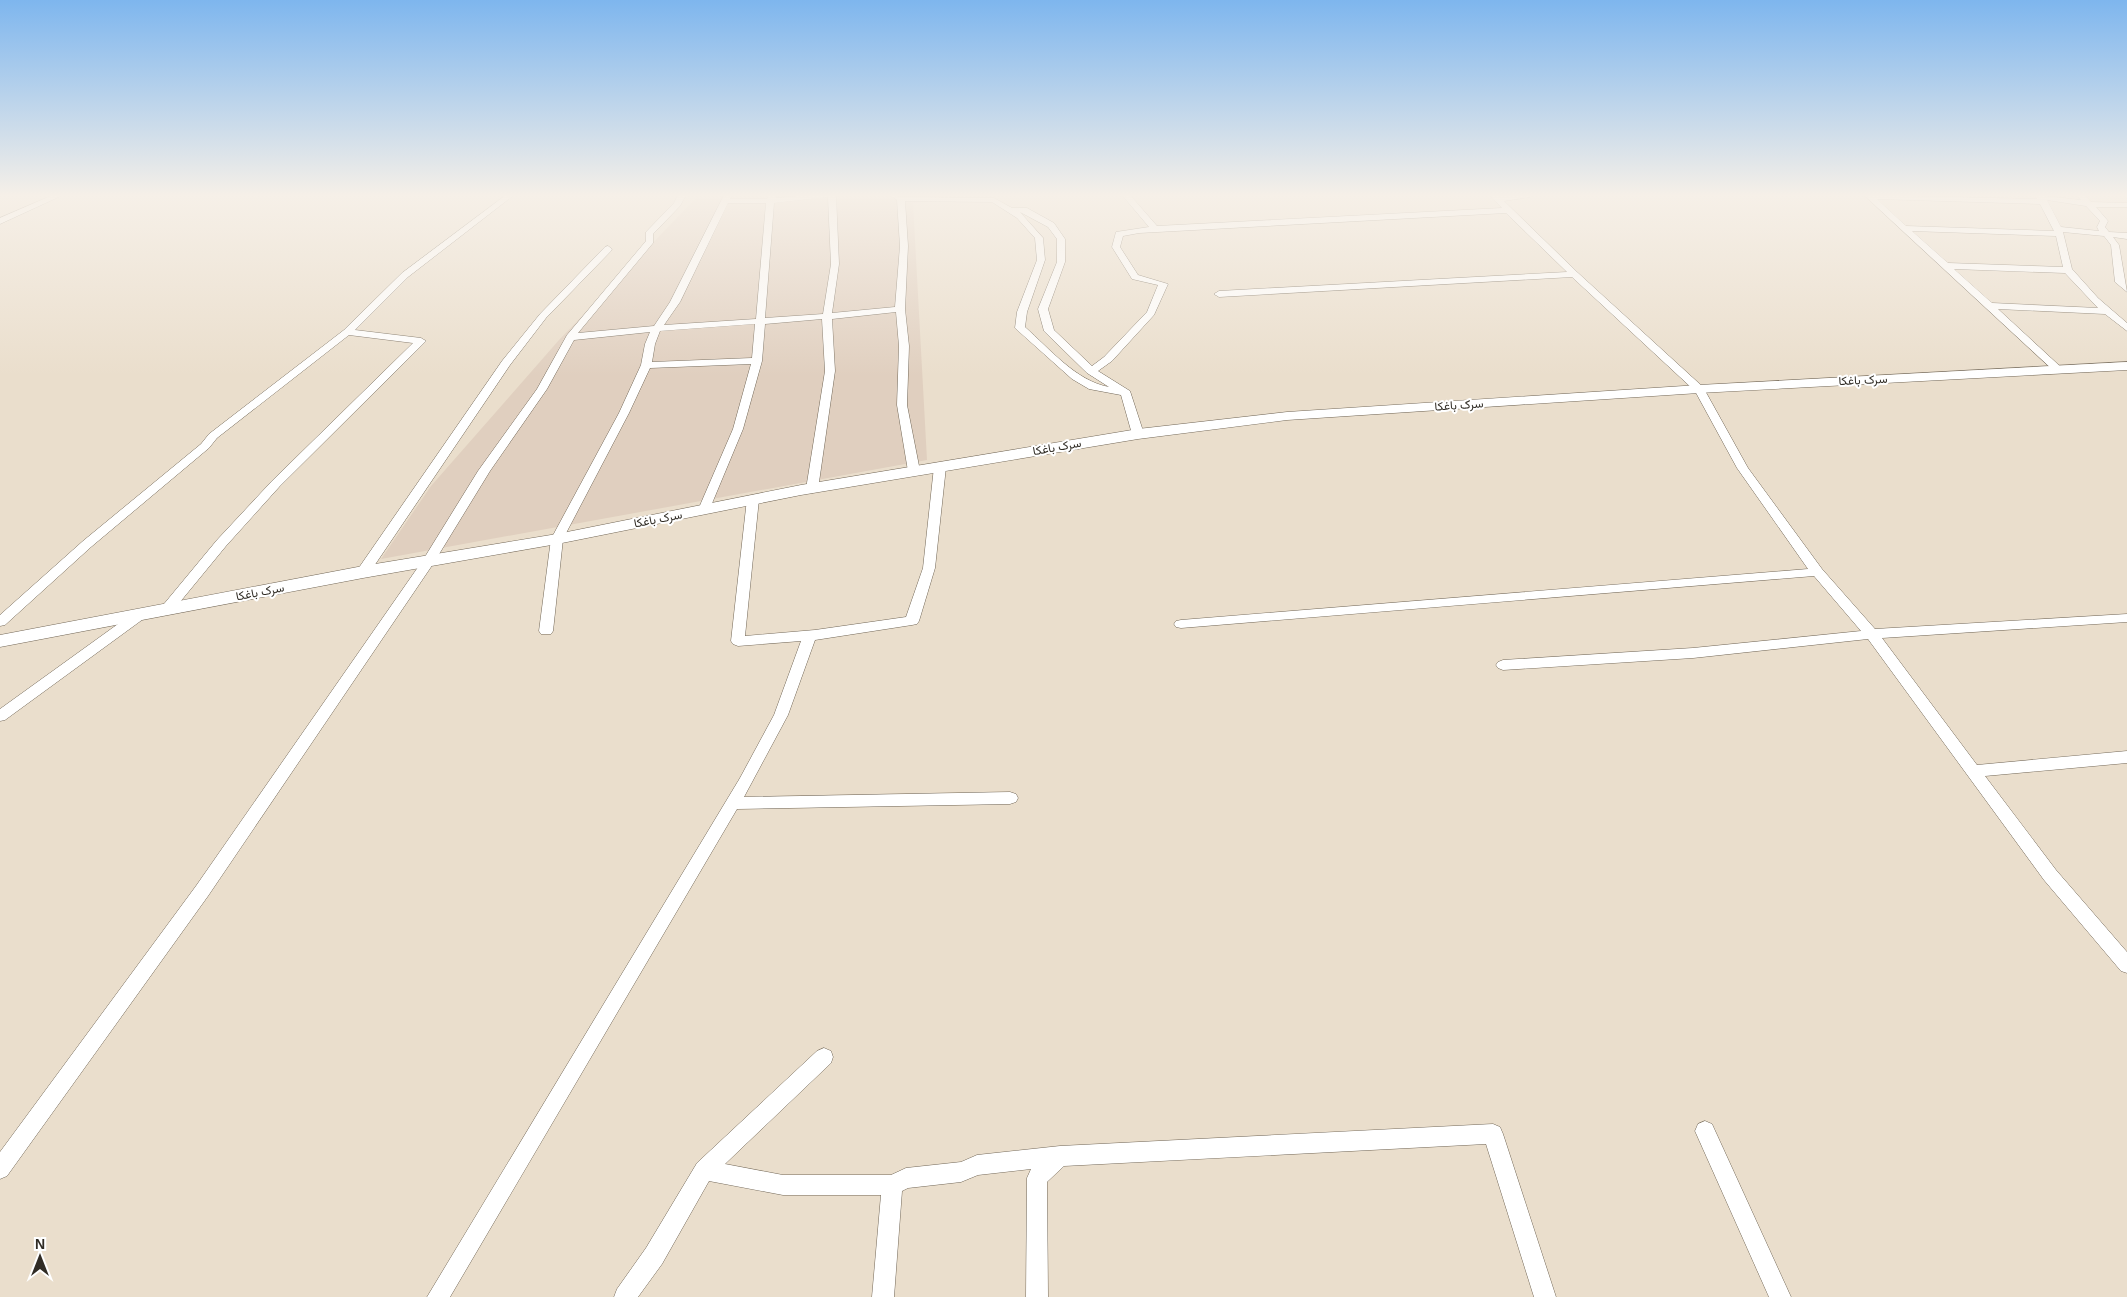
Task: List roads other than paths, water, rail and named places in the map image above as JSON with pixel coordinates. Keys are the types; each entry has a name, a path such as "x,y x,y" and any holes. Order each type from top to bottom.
{"street":[{"path":"0,622 87,544 205,446 213,436 346,332 405,275 430,256"},
{"path":"363,572 506,363 543,316 601,256"},
{"path":"0,1169 202,891 429,561 484,471 542,389 570,337 638,256"},
{"path":"546,631 557,538 624,414 646,365 650,344 657,328 675,302 698,256"},
{"path":"704,510 738,429 757,361 766,256"},
{"path":"812,489 830,371 827,317 835,256"},
{"path":"903,256 900,309 904,346 902,405 914,471"},
{"path":"1041,256 1041,260 1022,312 1020,328 1076,377 1093,387 1126,393"},
{"path":"1061,256 1061,262 1043,309 1049,331 1091,371 1126,393 1138,434"},
{"path":"1091,371 1108,359 1151,313 1163,284 1135,277 1121,256"},
{"path":"1555,256 1698,389 1743,468 1817,572 1872,634 2050,875 2127,965"},
{"path":"1935,256 2058,369"},
{"path":"2064,256 2068,270 2106,311 2127,328"},
{"path":"2116,256 2120,282 2127,290"},
{"path":"1946,266 2068,270"},
{"path":"1219,294 1574,274"},
{"path":"1989,306 2106,311"},
{"path":"570,337 657,328 827,317 900,309"},
{"path":"166,610 230,534 297,463 361,397 421,341 346,332"},
{"path":"646,365 757,361"},
{"name":"سرک باغکا","path":"0,641 363,572 557,538 753,499 1138,434 1287,416 1698,389 2127,366"},
{"path":"753,499 738,641 807,635 912,621 929,568 940,467"},
{"path":"1181,624 1817,572"},
{"path":"0,716 141,614"},
{"path":"1503,665 1693,652 1872,634 2127,618"},
{"path":"438,1297 733,803 781,715 808,641 807,635"},
{"path":"1974,771 2127,757"},
{"path":"733,803 1010,798"},
{"path":"625,1297 654,1256 704,1170 824,1057"},
{"path":"1705,1131 1780,1297"},
{"path":"704,1170 783,1185 892,1185 906,1178 961,1172 977,1166 1060,1156 1493,1134 1545,1297"},
{"path":"1038,1297 1038,1178 1060,1156"},
{"path":"883,1297 892,1185"}]}
